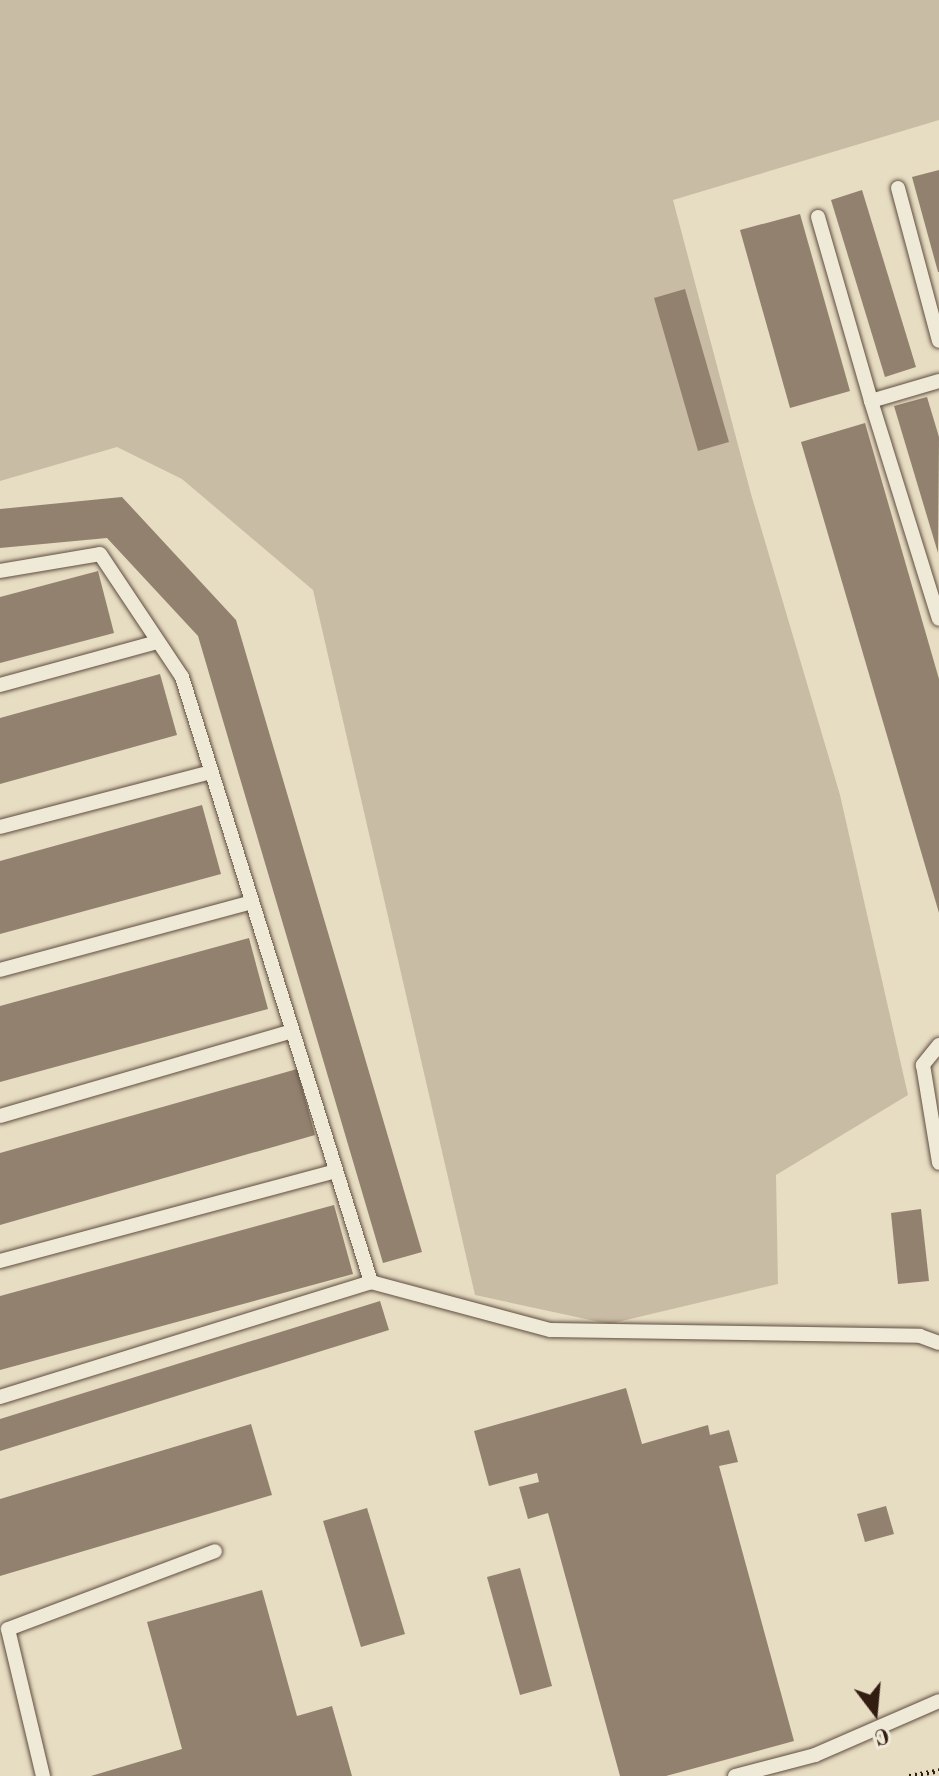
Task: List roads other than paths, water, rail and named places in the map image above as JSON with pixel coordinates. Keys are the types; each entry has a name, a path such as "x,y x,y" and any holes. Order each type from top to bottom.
{"lane":[{"path":"898,188 939,341"},
{"path":"818,217 939,619"},
{"path":"871,401 939,381"},
{"path":"0,571 100,554 182,677 371,1282"},
{"path":"0,685 157,642"},
{"path":"0,827 211,772"},
{"path":"0,970 252,902"},
{"path":"0,1116 292,1031"},
{"path":"939,1045 923,1065 939,1163"},
{"path":"0,1261 336,1171"},
{"path":"0,1397 371,1282 550,1330 920,1336 939,1343"},
{"path":"43,1776 8,1629 215,1551"},
{"path":"735,1776 815,1755 939,1701"}]}
